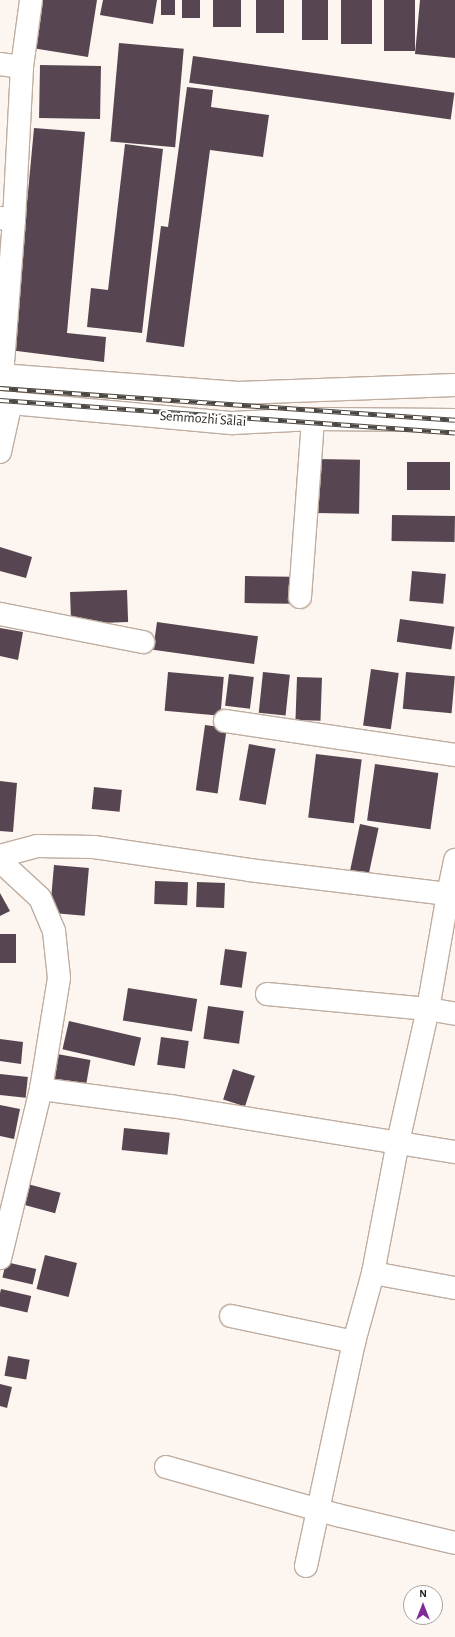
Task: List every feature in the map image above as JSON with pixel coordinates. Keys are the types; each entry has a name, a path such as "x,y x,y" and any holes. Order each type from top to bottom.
{"street":[{"path":"1,375 7,219 22,67 31,0"},
{"path":"0,64 22,67"},
{"name":"Semmozhi Salai","path":"1,375 238,393 450,385"},
{"path":"448,420 450,385"},
{"path":"233,423 238,393"},
{"path":"0,452 6,402"},
{"name":"Semmozhi Salai","path":"6,402 233,423 313,419 448,420"},
{"path":"300,597 313,419"},
{"path":"0,614 143,642"},
{"path":"225,721 455,755"},
{"path":"0,856 37,846 94,847 249,870 448,894"},
{"path":"306,1566 354,1342 373,1273 398,1142 428,1009 455,860"},
{"path":"0,861 40,898 54,931 59,978 41,1089 0,1258"},
{"path":"267,994 428,1009 455,1014"},
{"path":"41,1089 171,1106 455,1152"},
{"path":"373,1273 455,1288"},
{"path":"231,1316 354,1342"},
{"path":"166,1467 318,1510 455,1543"}],"building":[{"path":"39,0 97,0 88,57 32,48"},
{"path":"103,0 157,0 153,24 100,15"},
{"path":"161,0 175,0 175,15 161,15"},
{"path":"182,0 200,0 200,18 182,18"},
{"path":"213,0 241,0 241,27 213,27"},
{"path":"256,0 284,0 284,33 256,33"},
{"path":"302,0 328,0 328,40 302,40"},
{"path":"341,0 372,0 372,44 341,44"},
{"path":"384,0 415,0 415,51 384,51"},
{"path":"420,0 455,0 455,58 415,54"},
{"path":"119,43 184,49 175,147 110,142"},
{"path":"193,56 454,93 451,119 189,83"},
{"path":"40,65 101,66 100,119 39,118"},
{"path":"187,87 213,90 211,107 269,115 263,157 210,150 184,347 146,342 161,226 168,227"},
{"path":"34,128 85,132 67,333 106,337 104,362 9,350 18,300"},
{"path":"125,144 163,149 142,333 87,327 91,288 108,290"},
{"path":"317,459 360,460 359,514 316,513"},
{"path":"407,462 450,462 450,490 407,490"},
{"path":"392,515 455,516 455,542 392,541"},
{"path":"0,547 32,557 26,578 0,571"},
{"path":"412,571 446,574 443,604 409,601"},
{"path":"245,576 291,577 291,604 245,603"},
{"path":"127,590 128,622 71,624 70,592"},
{"path":"400,619 454,627 451,649 397,642"},
{"path":"157,622 258,636 254,664 153,650"},
{"path":"0,628 23,632 18,660 0,656"},
{"path":"371,669 399,673 391,729 363,725"},
{"path":"168,672 224,677 220,716 165,711"},
{"path":"263,672 290,675 286,716 259,713"},
{"path":"406,672 455,676 452,713 403,709"},
{"path":"229,674 254,677 250,709 225,706"},
{"path":"297,677 322,678 320,721 295,720"},
{"path":"205,725 227,728 218,793 196,790"},
{"path":"249,744 276,749 266,805 239,800"},
{"path":"316,754 362,760 354,823 308,818"},
{"path":"375,764 438,773 430,829 367,820"},
{"path":"0,781 17,783 13,832 0,831"},
{"path":"94,787 122,790 120,812 92,809"},
{"path":"360,824 379,828 368,879 349,875"},
{"path":"54,865 89,868 85,916 50,913"},
{"path":"155,881 188,882 187,905 154,904"},
{"path":"197,882 225,883 224,908 196,907"},
{"path":"0,893 10,911 0,916"},
{"path":"0,934 16,934 16,963 0,963"},
{"path":"225,949 247,952 242,988 220,985"},
{"path":"128,988 197,999 192,1032 123,1021"},
{"path":"208,1006 244,1011 239,1044 203,1039"},
{"path":"69,1021 141,1038 135,1066 62,1049"},
{"path":"161,1037 189,1041 185,1069 157,1065"},
{"path":"0,1039 23,1042 21,1064 0,1061"},
{"path":"57,1054 90,1060 86,1086 52,1081"},
{"path":"233,1069 255,1076 245,1107 223,1099"},
{"path":"0,1074 28,1077 26,1098 0,1095"},
{"path":"0,1105 20,1109 14,1139 0,1136"},
{"path":"124,1128 170,1133 167,1155 122,1150"},
{"path":"20,1182 61,1193 55,1213 15,1202"},
{"path":"45,1255 77,1263 69,1297 37,1289"},
{"path":"6,1262 36,1269 33,1285 2,1278"},
{"path":"1,1289 31,1296 27,1313 0,1306"},
{"path":"8,1356 30,1360 26,1380 5,1376"},
{"path":"0,1384 12,1387 7,1408 0,1406"}],"railway":[{"path":"0,388 455,420"},
{"path":"0,400 455,433"}]}
